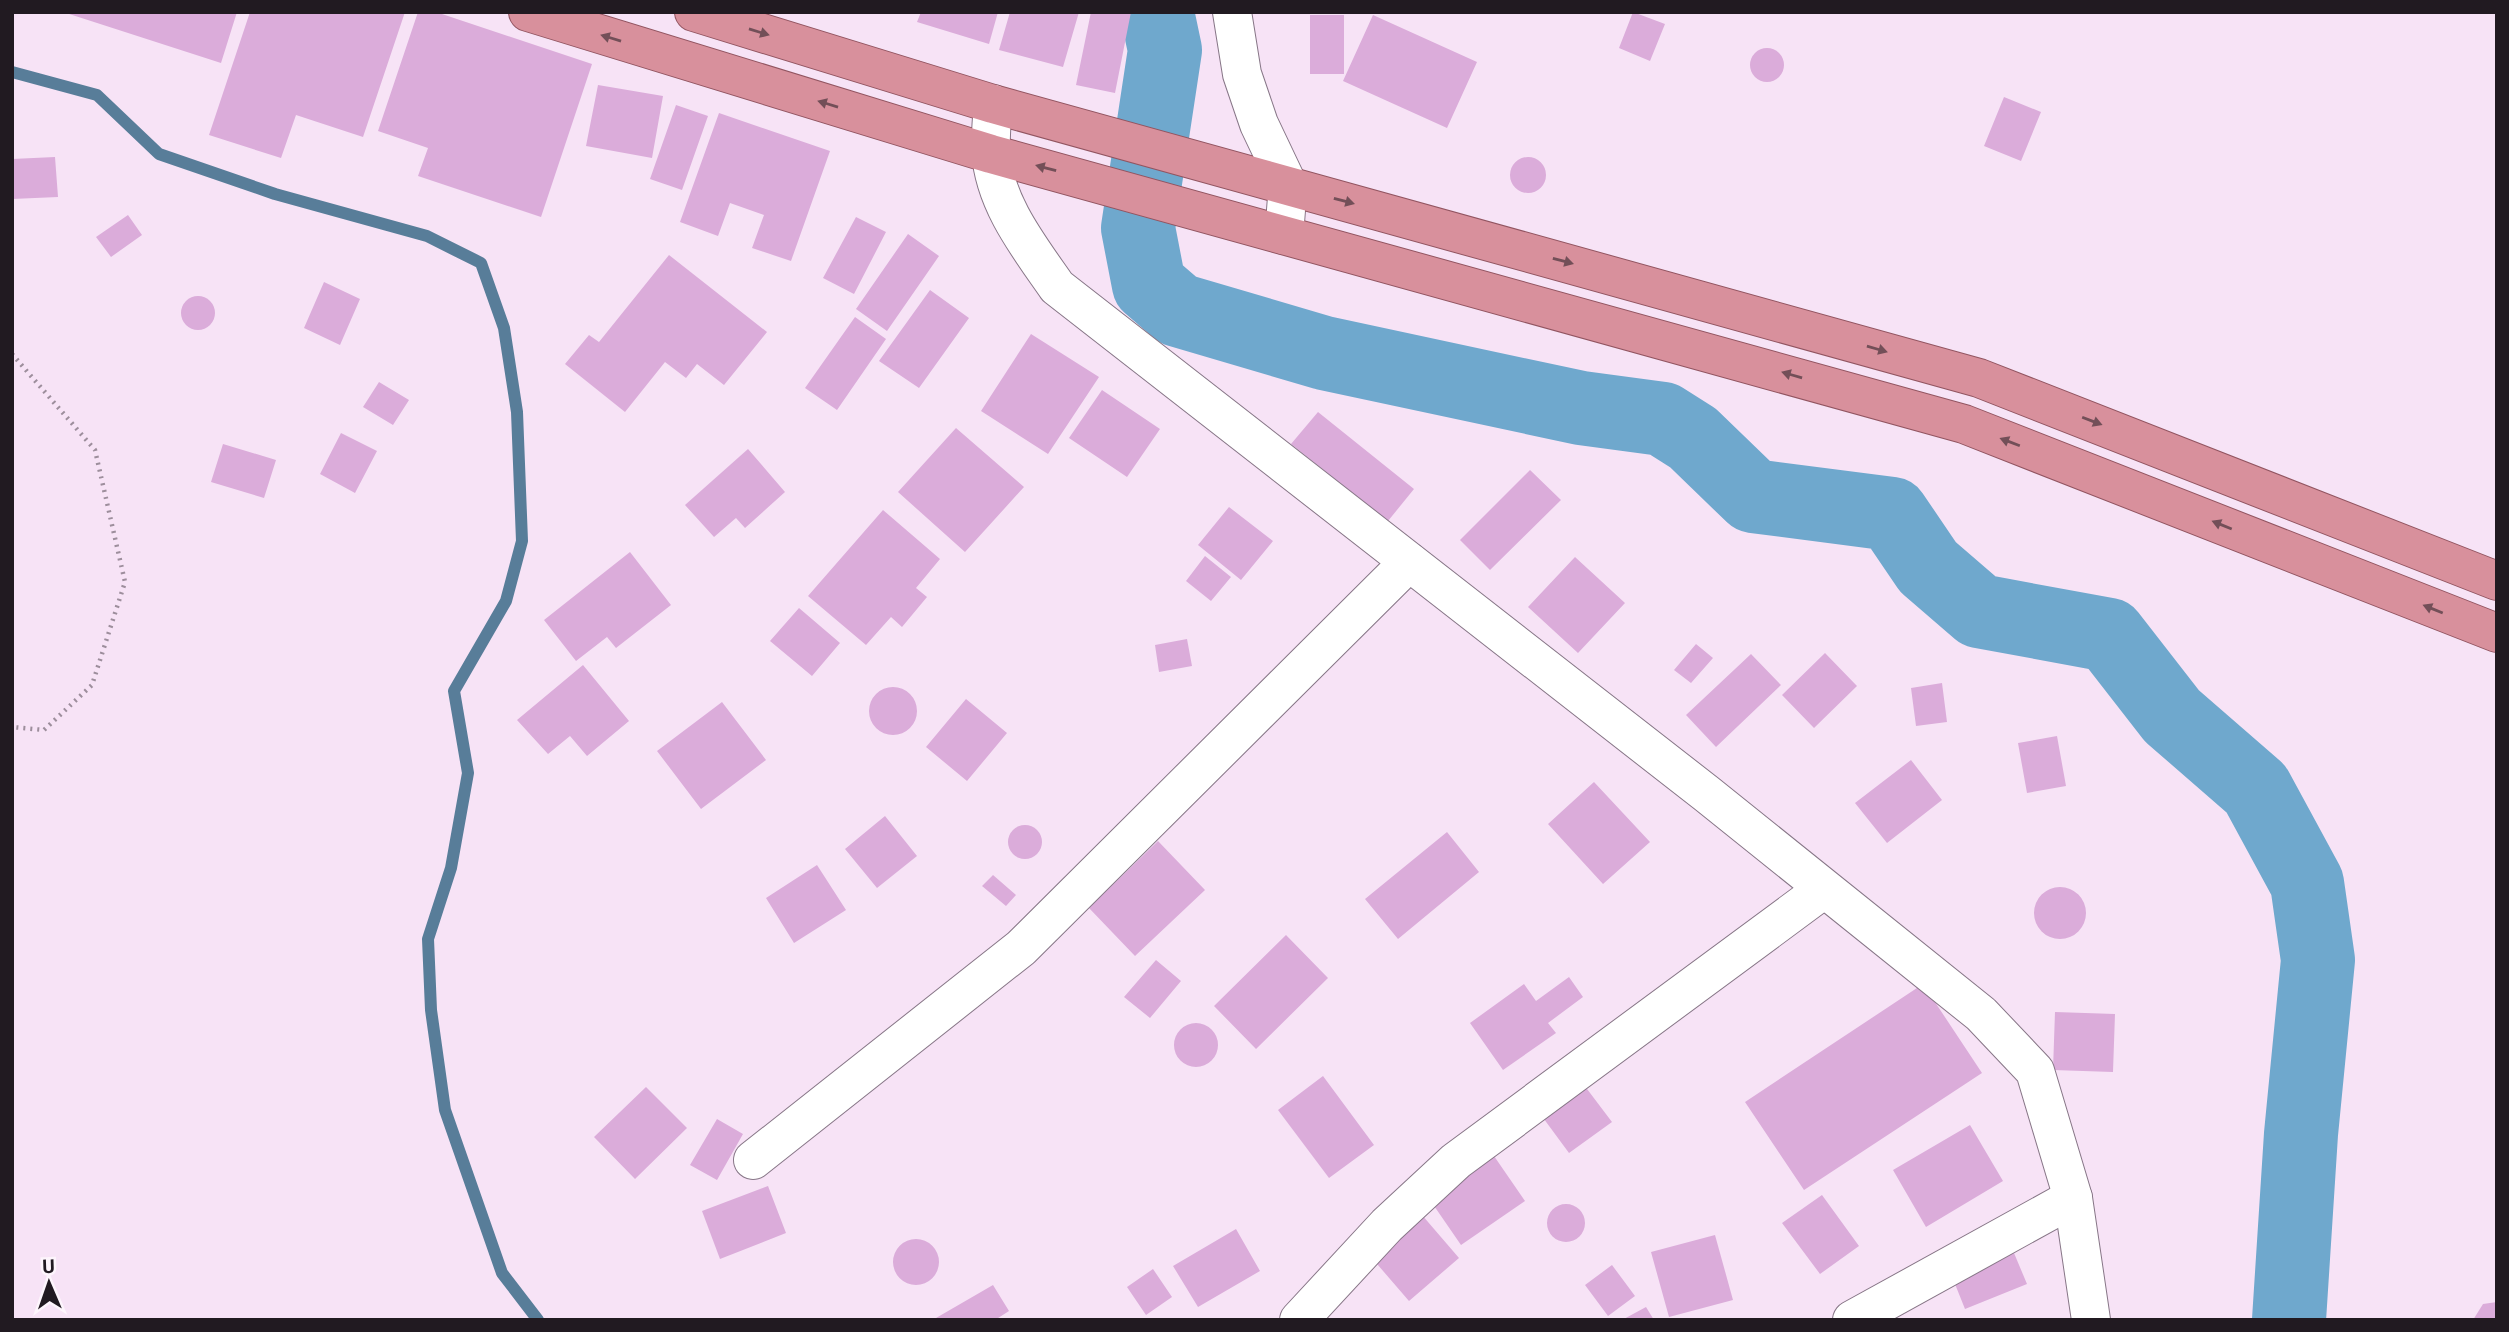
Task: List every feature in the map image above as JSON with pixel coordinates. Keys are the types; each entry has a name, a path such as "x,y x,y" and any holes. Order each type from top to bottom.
{"highway":[{"path":"528,12 991,154 1964,424 2497,633"},
{"path":"694,12 993,104 1979,379 2497,581"}],"street":[{"path":"1232,12 1242,74 1259,124 1288,185 1284,235"},
{"path":"993,104 991,154 1004,197 1018,230 1057,287 1981,1014 2035,1071 2073,1198 2091,1320"},
{"path":"753,1160 1021,948 1409,562"},
{"path":"1299,1320 1387,1225 1456,1161 1824,889"},
{"path":"1852,1320 2073,1198"}],"path":[{"path":"12,354 95,450 125,582 92,685 44,730 12,727"}],"building":[{"path":"63,12 237,12 221,63"},
{"path":"250,12 405,12 363,137 296,115 281,158 209,135"},
{"path":"418,12 436,12 592,64 541,217 418,176 428,148 378,131"},
{"path":"921,12 998,12 989,44 917,22"},
{"path":"1010,12 1079,12 1063,67 999,50"},
{"path":"1091,12 1131,12 1115,93 1076,85"},
{"path":"1633,12 1665,24 1650,61 1619,48"},
{"path":"1310,15 1344,15 1344,74 1310,74"},
{"path":"1373,15 1477,62 1447,128 1343,81"},
{"path":"1767,48 1779,53 1784,65 1779,77 1767,82 1755,77 1750,65 1755,53"},
{"path":"598,85 663,96 652,158 586,146"},
{"path":"2004,97 2041,112 2021,161 1984,146"},
{"path":"676,105 708,116 682,190 650,179"},
{"path":"719,113 830,151 791,261 752,248 764,215 730,203 718,236 680,222"},
{"path":"55,157 58,197 12,199 12,159"},
{"path":"1528,157 1541,162 1546,175 1541,188 1528,193 1515,188 1510,175 1515,162"},
{"path":"128,215 142,235 111,257 96,237"},
{"path":"856,217 886,232 854,294 823,278"},
{"path":"908,234 939,256 887,331 856,309"},
{"path":"669,255 767,332 724,385 697,364 686,378 665,362 625,412 565,364 589,335 599,342"},
{"path":"324,282 360,299 340,345 304,328"},
{"path":"930,290 969,318 919,388 879,361"},
{"path":"198,296 210,301 215,313 210,325 198,330 186,325 181,313 186,301"},
{"path":"855,317 886,339 837,410 805,388"},
{"path":"1031,334 1099,377 1048,454 981,411"},
{"path":"379,382 409,400 393,425 363,407"},
{"path":"1102,390 1160,429 1127,477 1069,438"},
{"path":"1318,412 1414,489 1388,521 1291,444"},
{"path":"956,428 1024,487 965,552 898,492"},
{"path":"341,433 377,451 355,493 320,474"},
{"path":"223,444 276,460 264,498 211,482"},
{"path":"748,449 785,492 745,528 736,518 714,537 685,505"},
{"path":"1530,470 1561,500 1490,570 1460,540"},
{"path":"1229,507 1273,541 1241,580 1198,545"},
{"path":"883,510 940,559 916,588 927,597 902,627 891,617 866,645 808,596"},
{"path":"630,552 671,605 616,648 607,637 576,661 544,620"},
{"path":"1205,556 1231,577 1211,601 1186,581"},
{"path":"1575,557 1625,603 1578,653 1528,607"},
{"path":"799,608 840,643 812,676 770,641"},
{"path":"1187,639 1192,666 1159,672 1155,645"},
{"path":"1696,644 1713,658 1691,683 1674,670"},
{"path":"1825,653 1857,686 1814,728 1782,695"},
{"path":"1751,654 1781,685 1716,747 1686,715"},
{"path":"583,665 629,721 587,756 570,736 548,754 517,720"},
{"path":"1942,683 1947,722 1916,726 1911,688"},
{"path":"893,687 910,694 917,711 910,728 893,735 876,728 869,711 876,694"},
{"path":"966,699 1007,733 967,781 926,747"},
{"path":"722,702 766,760 701,809 657,751"},
{"path":"2057,736 2066,786 2027,793 2018,743"},
{"path":"1911,760 1942,800 1887,843 1855,803"},
{"path":"1594,782 1650,842 1603,884 1548,824"},
{"path":"885,816 917,856 877,888 845,849"},
{"path":"1025,825 1037,830 1042,842 1037,854 1025,859 1013,854 1008,842 1013,830"},
{"path":"1447,832 1479,872 1398,939 1365,899"},
{"path":"1158,841 1205,890 1135,956 1089,908"},
{"path":"817,865 846,910 794,943 766,898"},
{"path":"993,875 1016,895 1006,906 982,886"},
{"path":"2060,887 2070,889 2078,895 2084,903 2084,923 2078,931 2070,937 2060,939 2050,937 2042,931 2036,923 2034,913 2036,903 2042,895 2050,889"},
{"path":"1286,935 1328,978 1256,1049 1214,1006"},
{"path":"1156,960 1181,981 1150,1018 1124,997"},
{"path":"1569,977 1583,997 1548,1023 1556,1033 1503,1070 1470,1023 1524,984 1536,1001"},
{"path":"1923,984 1982,1073 1804,1190 1745,1102"},
{"path":"2055,1012 2115,1014 2113,1072 2053,1070"},
{"path":"1196,1023 1205,1024 1212,1029 1217,1036 1217,1054 1212,1061 1205,1066 1196,1067 1187,1066 1180,1061 1175,1054 1174,1045 1175,1036 1180,1029 1187,1024"},
{"path":"1323,1076 1374,1145 1329,1178 1278,1110"},
{"path":"1584,1085 1612,1122 1569,1153 1541,1115"},
{"path":"646,1087 687,1128 635,1179 594,1137"},
{"path":"717,1119 743,1134 717,1180 690,1165"},
{"path":"1970,1125 2003,1181 1926,1227 1893,1170"},
{"path":"1494,1156 1525,1201 1461,1245 1430,1200"},
{"path":"768,1186 786,1233 720,1259 702,1211"},
{"path":"1822,1195 1859,1246 1820,1274 1782,1223"},
{"path":"1566,1204 1580,1209 1585,1223 1580,1237 1566,1242 1552,1237 1547,1223 1552,1209"},
{"path":"1422,1215 1459,1258 1409,1301 1371,1257"},
{"path":"1236,1229 1260,1271 1198,1307 1173,1266"},
{"path":"1715,1235 1733,1300 1669,1317 1651,1252"},
{"path":"916,1239 932,1246 939,1262 932,1278 916,1285 900,1278 893,1262 900,1246"},
{"path":"2014,1253 2027,1284 1965,1309 1953,1279"},
{"path":"1612,1265 1635,1296 1608,1316 1585,1285"},
{"path":"1153,1269 1172,1297 1146,1315 1127,1287"},
{"path":"993,1285 1009,1311 995,1320 936,1318"},
{"path":"2497,1302 2497,1320 2473,1320 2483,1304"},
{"path":"1646,1307 1654,1320 1622,1320"}],"waterway":[{"path":"1157,12 1165,50 1138,228 1149,285 1178,310 1324,353 1581,408 1663,419 1693,438 1753,496 1892,514 1928,567 1979,611 2109,635 2172,716 2256,789 2307,883 2318,960 2301,1134 2289,1320"},
{"path":"12,72 97,95 159,154 275,194 427,236 481,263 504,328 517,412 522,541 506,601 454,691 468,773 451,868 428,939 431,1010 445,1110 502,1273 538,1320"}]}
